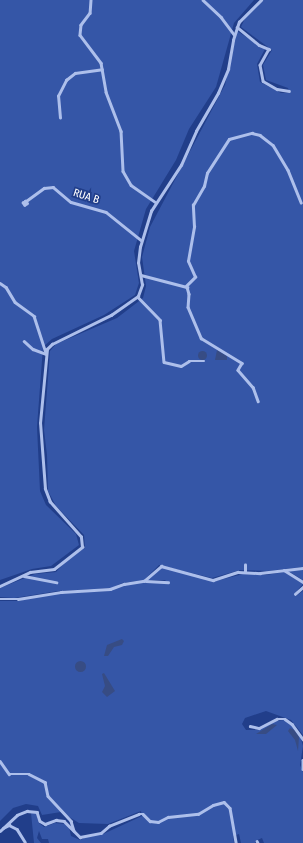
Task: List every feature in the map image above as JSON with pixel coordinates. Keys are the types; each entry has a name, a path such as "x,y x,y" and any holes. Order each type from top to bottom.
{"street":[{"path":"91,0 90,13 81,25 80,35 97,54 102,69 106,92 121,131 124,174 134,188 155,202"},
{"path":"203,0 221,17 234,34"},
{"path":"46,354 52,344 111,315 138,297 142,288 138,258 141,240 155,202 181,165 196,131 218,93 228,69 234,34 237,27 244,15 261,0"},
{"path":"237,27 259,45 269,49 260,62 263,81 277,89 289,91"},
{"path":"60,118 58,96 66,80 75,73 102,69"},
{"path":"186,286 195,277 188,261 194,227 193,205 204,186 207,173 227,141 238,135 252,133 260,135 273,145 288,170 301,202"},
{"name":"RUA B","path":"26,202 47,186 53,187 71,202 106,212 141,240"},
{"path":"141,275 186,286 190,294 188,305 201,338 242,363 238,370 253,387 258,401"},
{"path":"0,283 6,287 15,302 34,316 46,354 40,423 45,489 50,502 80,535 83,546 54,569 33,571 0,586"},
{"path":"138,297 159,317 162,358 174,365 182,366 189,361 204,361"},
{"path":"24,340 33,349 46,354"},
{"path":"245,565 245,572"},
{"path":"144,581 161,566 208,579 245,572 260,574 303,568"},
{"path":"284,570 303,582"},
{"path":"23,576 56,582"},
{"path":"0,599 12,600 61,592 107,590 124,584 144,581 168,582"},
{"path":"295,594 303,587"},
{"path":"250,726 259,728 277,719 284,719 292,724 303,740"},
{"path":"303,760 303,769"},
{"path":"0,761 9,774 29,774 45,782 49,797 70,819 74,827 73,832"},
{"path":"0,831 4,825 19,813 32,810 37,812 43,823 62,821 70,825 73,832 80,837 99,833 112,825 143,814 150,821 158,822 168,817 198,814 213,805 226,803 230,808 236,843"},
{"path":"0,831 6,826 11,826 18,830 25,842"}],"shaded area":[{"path":"0,0 254,0 234,23 216,87 189,129 176,160 146,209 134,251 139,283 135,295 104,315 52,339 43,347 37,427 40,491 46,505 76,534 79,545 51,566 32,569 0,580"},
{"path":"263,0 303,0 303,567 267,571 240,570 212,578 159,565 144,580 122,583 112,588 58,591 14,598 0,597 0,588 35,574 56,572 69,558 85,548 84,535 56,506 48,491 47,455 44,430 50,351 56,344 117,318 143,298 146,286 142,257 150,227 225,85 237,31 265,49 257,64 260,82 281,93 290,93 288,88 266,80 263,65 272,50 241,27 246,16"},
{"path":"202,350 207,355 202,360 197,355"},
{"path":"217,350 227,356 227,360 215,360"},
{"path":"160,567 216,581 243,574 266,575 284,572 303,584 294,594 296,596 303,591 303,735 291,720 266,711 245,718 242,724 246,730 258,730 275,721 284,720 292,725 300,736 303,746 300,765 303,772 303,843 264,843 262,838 255,841 255,843 241,843 239,834 233,836 234,843 49,843 48,839 42,839 39,831 37,838 41,843 34,843 31,813 36,813 39,823 44,827 55,823 65,824 69,827 71,836 80,840 91,835 101,835 142,816 141,811 108,824 79,823 61,812 42,815 38,806 26,804 13,808 0,821 0,601 16,601 62,593 109,591 124,584 146,582 168,583 165,580 147,580"},
{"path":"299,570 303,570 303,580 288,571"},
{"path":"122,639 124,641 122,645 114,647 108,656 104,656 107,645"},
{"path":"80,660 84,662 86,666 84,670 80,672 76,670 74,666 76,662"},
{"path":"104,673 115,691 107,697 102,692 105,686 102,674"},
{"path":"272,724 277,725 266,734 256,734"},
{"path":"290,728 295,730 299,737 298,751 295,740 288,731"}]}
